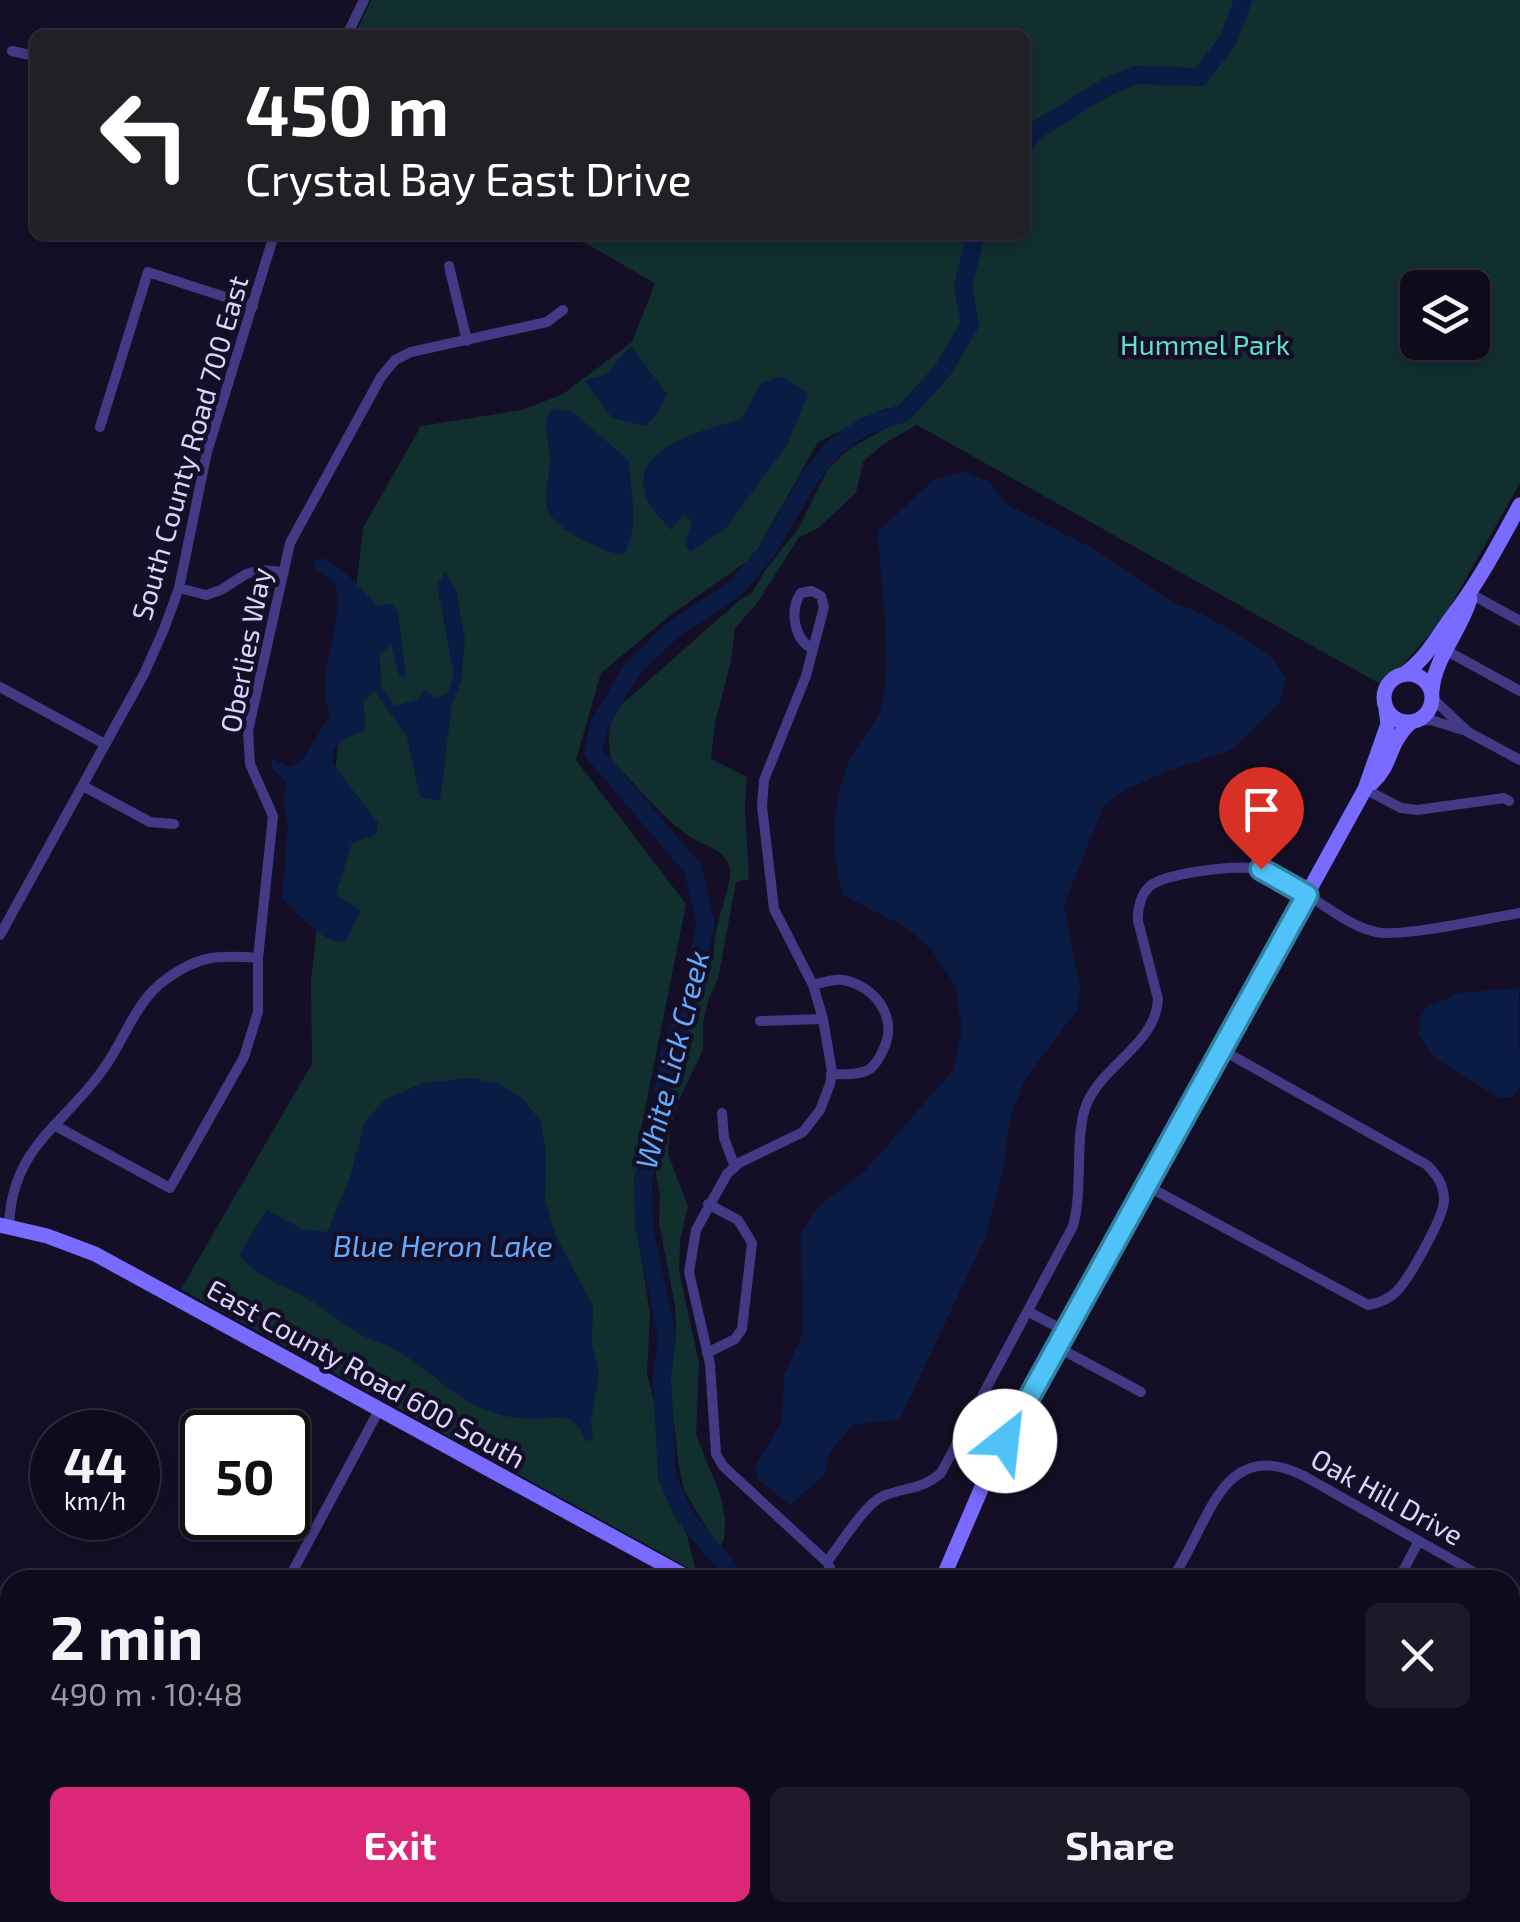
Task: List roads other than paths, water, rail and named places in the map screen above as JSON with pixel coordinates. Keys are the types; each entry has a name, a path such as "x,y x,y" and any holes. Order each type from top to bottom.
{"main road":[{"path":"946,1570 988,1473 1365,789 1388,724 1386,688 1432,650 1452,616 1471,594 1520,505"},
{"path":"1365,789 1379,776 1396,736 1428,712 1433,676 1464,620 1471,594"},
{"path":"1402,674 1424,679 1432,695"},
{"path":"1386,709 1396,719 1414,722"},
{"name":"East County Road 600 South","path":"3,1227 48,1236 94,1254 673,1570"}],"street":[{"path":"349,30 364,0"},
{"path":"12,51 30,55"},
{"name":"South County Road 700 East","path":"0,935 153,654 178,588 206,452 273,240"},
{"path":"449,266 467,341"},
{"path":"100,427 148,272 253,306"},
{"name":"Oberlies Way","path":"54,1125 170,1188 252,1038 258,1012 258,958 272,816 250,764 248,731 290,544 380,377 395,360 411,352 547,322 564,310"},
{"path":"178,588 206,594 221,590 246,574 261,570 284,572"},
{"path":"813,649 800,636 794,609 801,593 821,596 824,607 813,649 762,793 774,909 813,985 832,1074 820,1110 802,1132 734,1168 708,1204 696,1230 689,1272 708,1353 716,1454 723,1466 831,1570"},
{"path":"1471,594 1520,621"},
{"path":"1448,651 1520,690"},
{"path":"0,688 105,744"},
{"path":"1432,695 1468,732"},
{"path":"1414,722 1430,720 1468,732 1520,760"},
{"path":"84,786 150,822 174,824"},
{"path":"1365,789 1401,808 1417,810 1504,798 1509,801"},
{"path":"827,1562 882,1496 920,1488 941,1473 1029,1312 1077,1213 1086,1105 1096,1088 1147,1032 1158,1009 1137,910 1147,888 1169,877 1248,867 1261,869 1368,930 1388,933 1520,913"},
{"path":"3,1227 12,1188 34,1148 106,1066 153,989 206,956 258,958"},
{"path":"813,985 850,982 877,999 889,1024 885,1047 872,1067 859,1073 832,1074"},
{"path":"760,1021 823,1019"},
{"path":"1147,1186 1368,1305 1395,1293 1419,1254 1444,1207 1445,1195 1436,1174 1415,1158 1222,1050"},
{"path":"722,1113 724,1138 734,1168"},
{"path":"708,1204 738,1220 752,1243 742,1329 735,1339 708,1353"},
{"path":"1029,1312 1065,1331"},
{"path":"1057,1347 1140,1392"},
{"path":"293,1570 378,1410"},
{"name":"Oak Hill Drive","path":"1177,1570 1224,1486 1247,1466 1261,1464 1284,1466 1304,1476 1470,1570"},
{"path":"1403,1570 1418,1541"}],"water":[{"path":"631,346 667,394 657,414 645,426 612,418 585,380 605,375"},
{"path":"782,376 808,394 787,445 725,529 690,552 685,543 692,521 683,515 671,530 654,511 643,481 647,466 658,454 690,435 741,419 761,383"},
{"path":"552,408 573,412 629,461 633,522 623,555 579,538 558,523 547,507 550,461 546,428"},
{"path":"962,471 990,482 1006,504 1092,548 1172,602 1207,616 1268,653 1286,677 1280,703 1231,750 1125,790 1103,807 1064,905 1080,987 1077,1010 1024,1081 1010,1119 1003,1171 985,1238 900,1419 853,1425 830,1452 823,1476 790,1505 757,1478 755,1467 782,1421 784,1376 803,1333 801,1234 813,1214 863,1173 954,1069 962,1029 955,985 931,949 907,928 843,895 834,845 843,777 852,754 878,715 885,690 878,532 932,481"},
{"path":"324,558 349,576 378,606 391,603 398,611 406,677 399,675 391,645 380,654 381,686 395,706 416,700 425,691 437,698 448,693 454,675 437,585 445,572 456,589 465,639 461,682 452,703 440,801 420,797 407,737 375,691 364,700 365,731 347,737 334,749 333,764 378,823 376,835 352,843 336,894 361,911 346,941 320,934 282,898 288,827 283,799 287,784 271,767 272,759 290,767 302,760 330,715 325,682 338,600 335,583 314,569 314,561"},
{"path":"1519,988 1520,1087 1514,1097 1498,1097 1436,1059 1419,1035 1420,1017 1427,1007 1459,993"},
{"name":"Blue Heron Lake","path":"471,1078 499,1084 522,1098 540,1120 546,1152 545,1200 556,1236 593,1307 592,1345 599,1372 591,1423 593,1438 586,1442 570,1420 511,1417 467,1400 401,1353 359,1333 259,1273 239,1254 267,1210 302,1229 327,1232 350,1177 365,1121 385,1100 422,1083"}],"waterway":[{"name":"White Lick Creek","path":"1030,137 1108,86 1137,75 1200,77 1229,39 1243,0"},
{"name":"White Lick Creek","path":"729,1570 684,1515 667,1477 662,1377 667,1337 644,1226 643,1179 659,1125 669,1051 684,1020 706,924 693,869 593,752 599,725 633,668 675,628 735,589 767,551 809,479 834,447 865,426 904,413 943,370 970,324 963,286 975,240"}],"park label":[{"name":"Hummel Park","path":"1205,345"}]}
